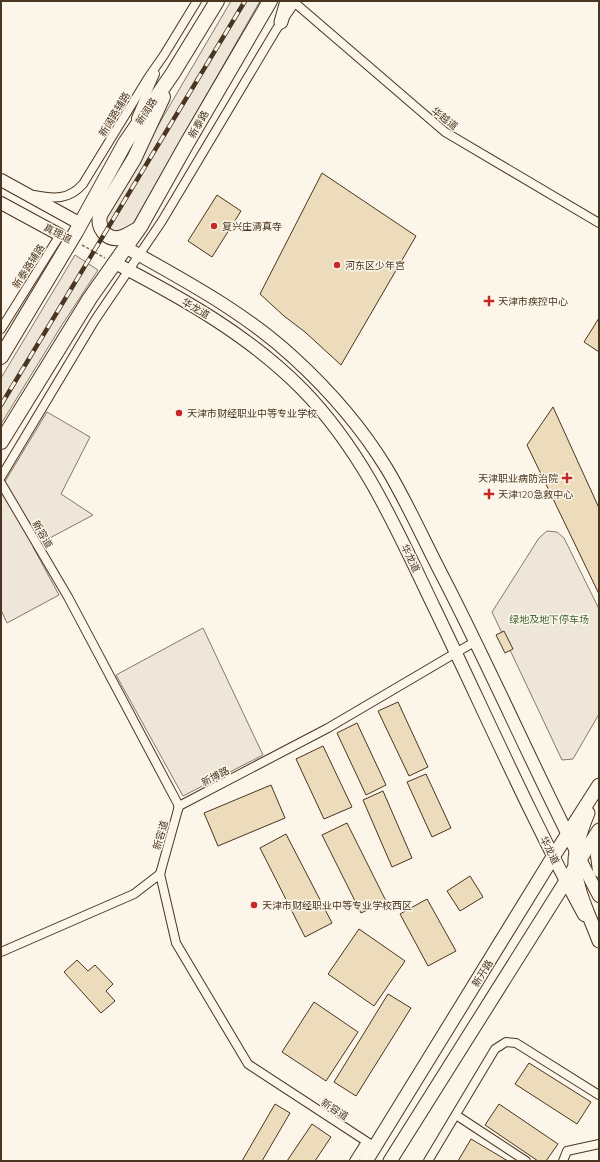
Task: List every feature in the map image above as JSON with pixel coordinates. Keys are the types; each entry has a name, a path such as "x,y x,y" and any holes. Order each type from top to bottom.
{"highway":[{"name":"新阔路","path":"1,358 66,237 79,223 125,143 172,73 217,1"},
{"name":"新泰路","path":"1,442 90,298 140,227 270,1"},
{"path":"140,227 126,236 114,238 105,234 101,230 99,220 134,159 158,111 172,73"}],"main road":[{"path":"281,22 293,2"},
{"name":"真理道","path":"1,180 79,223"},
{"name":"真理道","path":"1,202 66,237"},
{"path":"125,247 133,262 218,300 267,334 296,359 336,400 357,425 387,470 476,641 567,835 577,860 599,896"},
{"name":"华龙道","path":"115,263 133,262 245,340 286,374 323,413 356,456 382,499 553,856 599,942"},
{"path":"598,786 582,829 577,860 581,895 599,942"},
{"name":"新开路","path":"366,1161 371,1144 598,786"},
{"path":"390,1161 566,881 577,860 599,830"},
{"path":"599,844 597,856 599,871"}],"street":[{"name":"新阔路辅路","path":"25,194 56,198 74,193 79,188 197,1"},
{"name":"华越道","path":"293,2 445,132 599,224"},
{"path":"1,477 72,356 133,262 162,221 281,22"},
{"path":"125,143 164,55"},
{"name":"新泰路辅路","path":"1,328 66,237"},
{"name":"新容道","path":"1,483 68,596 179,806"},
{"name":"新博路","path":"179,806 328,728 476,641"},
{"path":"1,952 134,894 160,874 179,806"},
{"name":"新容道","path":"160,874 176,943 248,1064 371,1144"},
{"path":"428,1161 496,1049 506,1042 516,1043 599,1095"},
{"path":"456,1115 526,1161"},
{"path":"354,1161 371,1144"},
{"path":"563,1161 567,1152 599,1144"}],"path":[{"name":"真理道","path":"66,237 115,263"}],"green space":[{"path":"231,1 260,1 133,224 119,234 107,227 106,218 108,211"},
{"path":"75,255 98,270 60,328 1,424 1,378"},
{"path":"47,412 90,437 61,494 93,515 33,547 59,595 7,623 1,610 1,488"},
{"name":"绿地及地下停车场","path":"547,531 557,532 564,538 599,609 599,714 573,759 562,760 492,612 539,538"},
{"path":"203,628 263,755 183,796 116,675"}],"building":[{"name":"河东区少年宫","path":"322,173 416,236 341,365 260,294"},
{"name":"复兴庄清真寺","path":"217,195 241,211 212,257 188,241"},
{"path":"599,318 599,352 584,342"},
{"path":"553,407 599,508 599,594 527,445"},
{"path":"504,631 513,649 505,653 496,635"},
{"path":"398,702 428,767 409,776 378,711"},
{"path":"357,723 386,785 366,795 337,733"},
{"path":"323,746 352,807 324,819 296,759"},
{"path":"426,774 451,828 432,837 407,782"},
{"path":"271,785 285,818 218,846 204,813"},
{"path":"383,791 412,858 392,867 363,800"},
{"path":"347,823 386,901 361,913 322,835"},
{"path":"286,834 332,923 305,937 260,848"},
{"path":"470,876 483,897 460,911 447,891"},
{"path":"427,899 456,951 428,966 400,914"},
{"path":"359,929 405,961 374,1006 328,974"},
{"path":"77,960 88,971 95,965 113,984 106,991 115,1001 101,1013 64,972"},
{"path":"388,994 411,1008 356,1096 334,1082"},
{"path":"314,1002 358,1032 326,1081 282,1052"},
{"path":"529,1063 591,1102 577,1124 515,1084"},
{"path":"275,1104 290,1113 262,1161 242,1161"},
{"path":"499,1104 558,1144 546,1161 538,1161 485,1125"},
{"path":"312,1124 331,1137 315,1161 287,1161"},
{"path":"471,1139 508,1161 458,1161"}],"railway":[{"path":"1,405 245,1"}],"place":[{"name":"复兴庄清真寺","path":"214,226"},
{"name":"河东区少年宫","path":"337,265"},
{"name":"天津市疾控中心","path":"489,301"},
{"name":"天津市财经职业中等专业学校","path":"179,413"},
{"name":"天津职业病防治院","path":"567,478"},
{"name":"天津120急救中心","path":"489,494"},
{"name":"天津市财经职业中等专业学校西区","path":"254,905"}]}
